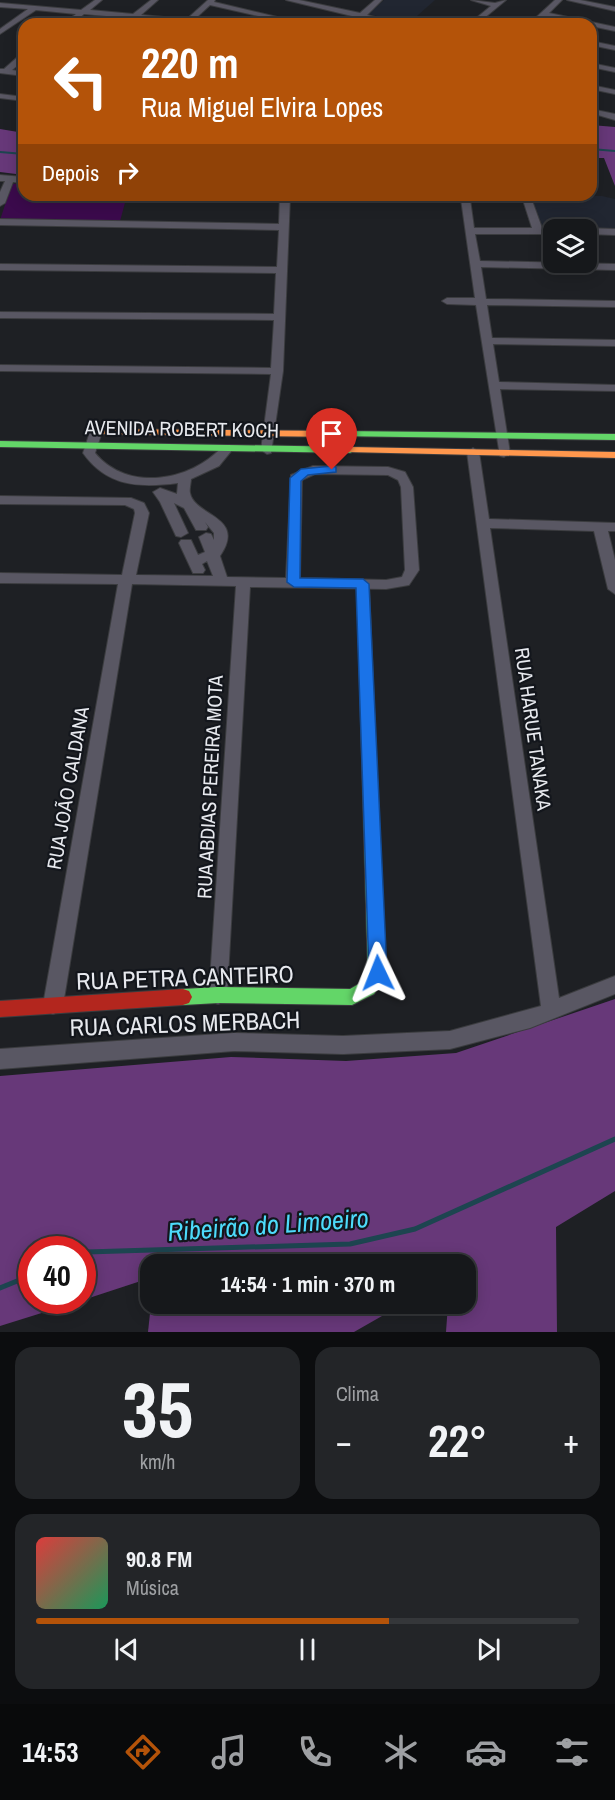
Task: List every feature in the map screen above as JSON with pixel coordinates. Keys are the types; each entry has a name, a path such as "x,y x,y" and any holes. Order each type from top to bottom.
{"main road":[{"name":"AVENIDA ROBERT KOCH","path":"24,430 615,437"},
{"name":"AVENIDA ROBERT KOCH","path":"0,444 226,450 615,455"},
{"name":"RUA PETRA CANTEIRO","path":"0,1009 218,995 352,997 369,988 378,973 363,584"}],"street":[{"path":"20,18 46,0"},
{"path":"75,18 99,0"},
{"path":"132,18 154,0"},
{"path":"289,0 371,18"},
{"path":"358,18 379,0"},
{"path":"474,0 500,2"},
{"path":"540,18 559,0"},
{"path":"570,0 615,9"},
{"path":"597,0 615,4"},
{"path":"193,18 210,1 279,18"},
{"path":"480,18 500,2"},
{"path":"0,5 153,18"},
{"path":"544,14 563,18"},
{"path":"0,32 18,20"},
{"path":"597,25 615,29"},
{"path":"597,44 615,48"},
{"path":"2,71 18,60"},
{"path":"597,66 615,70"},
{"path":"2,71 18,73"},
{"path":"597,88 615,92"},
{"path":"0,96 18,98"},
{"path":"597,113 615,118"},
{"path":"597,117 615,118"},
{"path":"0,203 5,178"},
{"path":"267,450 277,371 285,201"},
{"path":"466,201 504,453"},
{"path":"528,201 538,231"},
{"path":"0,222 283,227"},
{"path":"471,231 543,231"},
{"path":"597,231 615,232"},
{"path":"476,264 615,267"},
{"path":"0,267 281,270"},
{"path":"447,301 615,304"},
{"path":"0,315 279,317"},
{"path":"488,341 615,343"},
{"path":"0,368 277,371"},
{"path":"494,385 615,388"},
{"path":"96,432 90,447 92,459 101,468 124,478 144,482 185,478 218,460 226,450"},
{"name":"RUA HARUE TANAKA","path":"473,452 551,1011"},
{"path":"0,579 128,578 195,581 395,584 408,579 412,570 407,487 404,477 388,471 313,470 300,475 295,481 294,582"},
{"path":"185,478 182,490 214,554 215,569 223,581"},
{"path":"144,482 190,505 211,519 220,533 220,543 214,554 195,561"},
{"path":"160,492 199,571 195,581"},
{"name":"RUA JOÃO CALDANA","path":"0,500 126,501 139,506 142,513 128,578 123,588 53,1005"},
{"path":"483,523 615,526"},
{"path":"600,526 615,589"},
{"name":"RUA ABDIAS PEREIRA MOTA","path":"218,995 243,582"},
{"name":"RUA CARLOS MERBACH","path":"0,1059 234,1042 342,1045 436,1041 492,1031 551,1011 615,985"}],"shaded area":[{"path":"384,0 435,0 415,18 386,18 368,14"},
{"path":"597,126 615,127 615,186 604,158 597,158"},
{"path":"0,129 18,132 18,174 0,172"},
{"path":"12,184 18,184 18,201 125,201 119,225 0,220"},
{"path":"597,196 615,199 615,229 597,229 597,219 543,219 543,229 541,229 533,201 597,201"},
{"path":"615,999 615,1191 556,1227 557,1332 446,1332 447,1314 476,1314 476,1254 140,1254 140,1281 96,1296 96,1236 18,1236 18,1314 38,1314 0,1326 0,1076 231,1057 346,1061 456,1053"},
{"path":"150,1314 386,1314 354,1332 148,1332"}],"waterway":[{"path":"597,150 615,151"},
{"path":"0,152 18,154"},
{"name":"Ribeirão do Limoeiro","path":"96,1252 350,1244 415,1229 615,1139"},
{"name":"Ribeirão do Limoeiro","path":"0,1288 18,1281"}],"traffic: fast":[{"path":"338,434 615,437"},
{"path":"0,444 350,450"},
{"path":"183,997 218,995 352,997 368,988 377,978 363,584"}],"traffic: slow":[{"path":"98,432 338,434"},
{"path":"350,450 615,455"}],"traffic: jam":[{"path":"0,1009 183,997"}],"route":[{"path":"332,470 313,470 296,478 294,582 363,584 378,973"}]}
